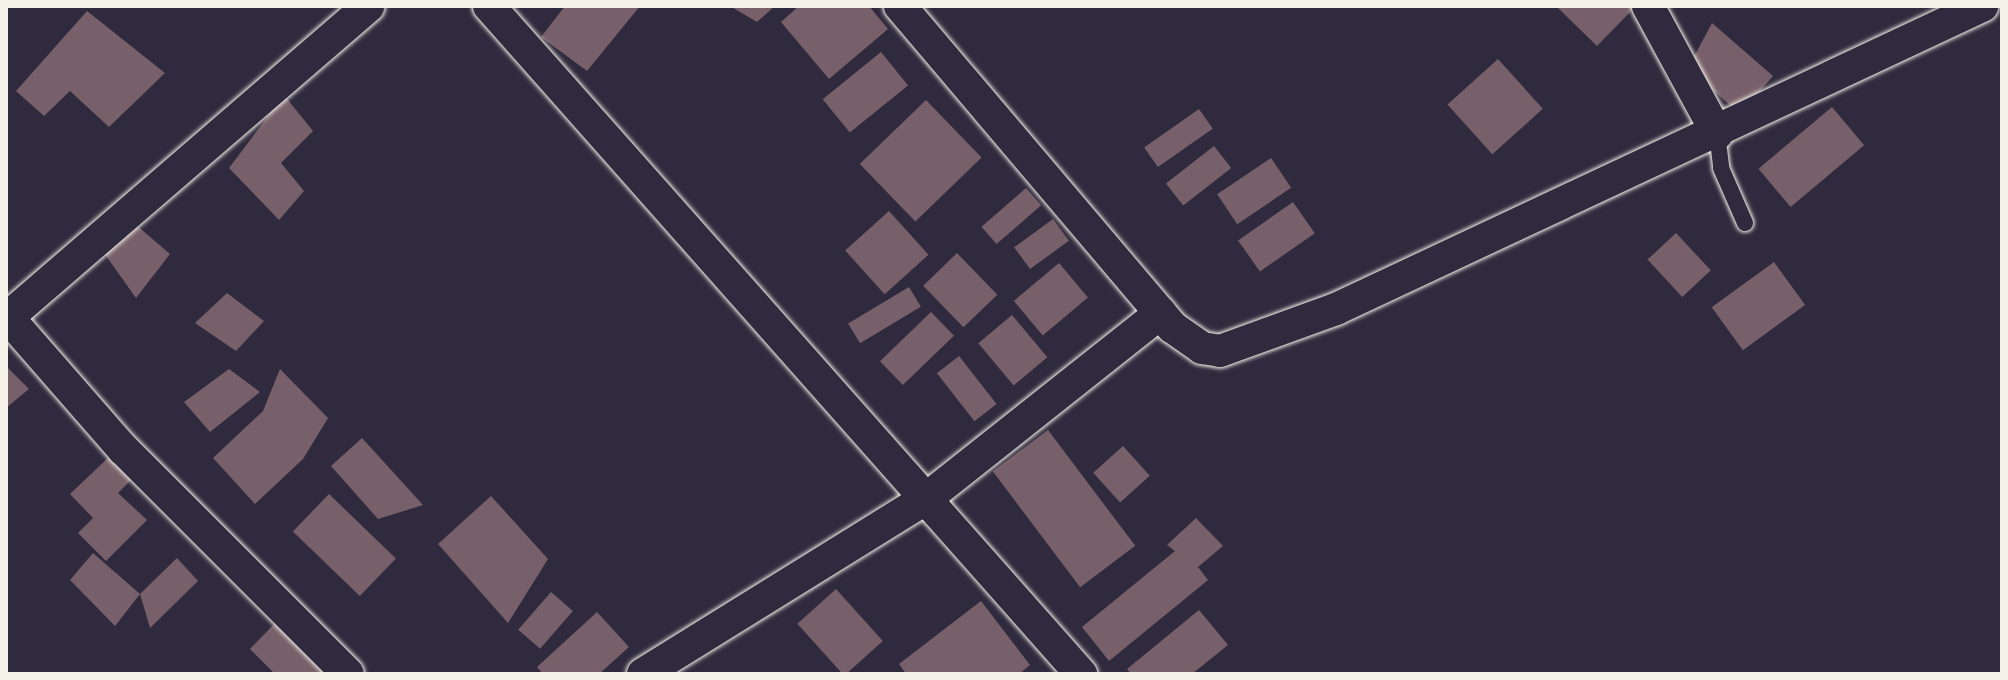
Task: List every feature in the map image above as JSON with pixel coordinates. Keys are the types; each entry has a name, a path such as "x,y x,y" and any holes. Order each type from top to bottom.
{"street":[{"path":"348,674 123,449 7,317 368,6"},
{"path":"489,6 1081,674"},
{"path":"900,6 1160,313 1202,348 1220,351 1336,309 1717,133 1982,6"},
{"path":"1648,6 1717,133"},
{"path":"643,674 927,498 1160,313"}],"lane":[{"path":"1717,133 1721,168 1745,223"}],"building":[{"path":"565,6 640,6 587,71 541,37"},
{"path":"730,6 775,6 757,22"},
{"path":"799,6 869,6 888,29 829,79 781,22"},
{"path":"1556,6 1636,6 1597,46"},
{"path":"87,11 165,73 109,127 70,91 44,116 16,91"},
{"path":"1712,23 1773,76 1740,114 1688,68"},
{"path":"881,52 908,85 850,133 823,99"},
{"path":"1498,59 1543,109 1492,154 1447,105"},
{"path":"284,95 313,131 281,163 304,191 279,220 229,168"},
{"path":"926,100 982,158 915,221 860,164"},
{"path":"1832,107 1864,145 1791,207 1758,169"},
{"path":"1199,109 1213,129 1158,167 1144,147"},
{"path":"1214,146 1231,168 1183,206 1166,184"},
{"path":"1271,158 1291,188 1237,224 1217,194"},
{"path":"1026,188 1041,205 997,244 981,227"},
{"path":"1293,202 1315,233 1260,272 1238,240"},
{"path":"889,211 928,255 885,294 845,250"},
{"path":"1053,219 1069,241 1030,269 1014,247"},
{"path":"135,224 170,254 136,298 104,253"},
{"path":"1676,233 1711,270 1682,297 1647,260"},
{"path":"957,253 997,295 963,327 923,286"},
{"path":"1774,262 1805,305 1743,350 1712,307"},
{"path":"1059,263 1088,297 1043,335 1014,301"},
{"path":"909,287 921,307 860,343 848,324"},
{"path":"227,293 264,321 236,351 195,323"},
{"path":"931,312 954,336 903,385 880,361"},
{"path":"1012,315 1047,357 1014,385 978,343"},
{"path":"959,356 997,404 974,421 937,373"},
{"path":"6,366 29,389 6,408"},
{"path":"229,369 260,392 210,432 184,402"},
{"path":"280,369 328,418 303,459 255,504 213,458 263,411"},
{"path":"1048,430 1135,546 1080,587 993,472"},
{"path":"362,438 423,505 378,519 331,466"},
{"path":"1123,446 1150,476 1120,502 1093,473"},
{"path":"110,456 132,479 118,493 147,520 106,561 78,533 93,518 70,494"},
{"path":"329,494 396,559 360,596 293,531"},
{"path":"491,496 548,559 508,623 438,544"},
{"path":"1196,518 1223,546 1198,567 1208,580 1109,661 1082,627 1175,551 1167,545"},
{"path":"93,553 140,594 115,626 70,580"},
{"path":"177,558 198,581 150,628 140,594"},
{"path":"836,589 883,641 843,674 797,624"},
{"path":"551,592 573,611 540,649 518,630"},
{"path":"981,601 1030,665 1019,674 906,674 899,664"},
{"path":"1199,610 1228,645 1192,674 1131,674 1127,669"},
{"path":"597,612 629,647 599,674 543,674 537,667"},
{"path":"278,620 332,674 275,674 250,649"}]}
